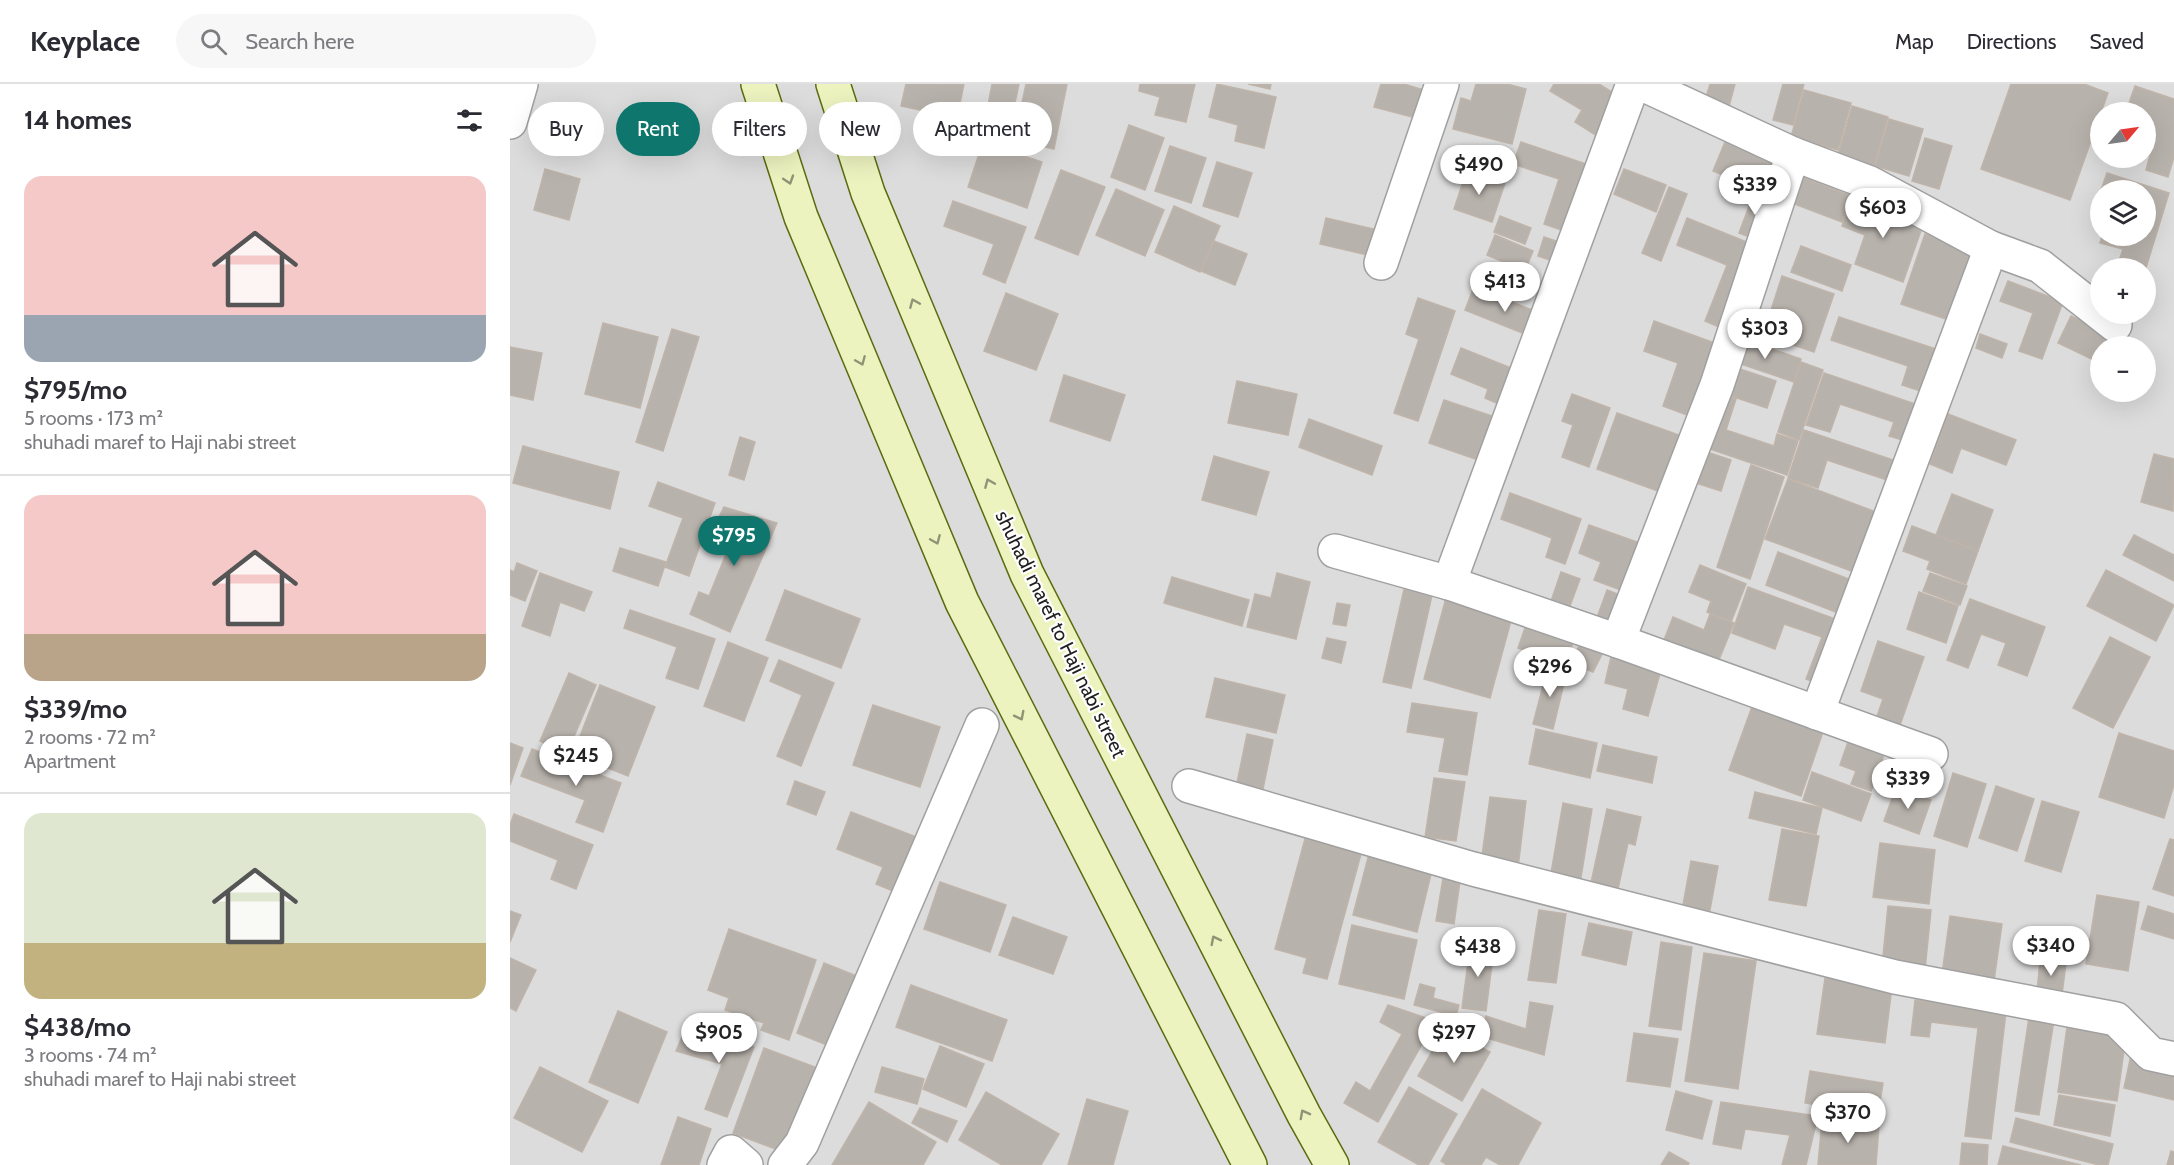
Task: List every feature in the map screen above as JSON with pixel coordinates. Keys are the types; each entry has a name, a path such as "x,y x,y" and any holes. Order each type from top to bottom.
{"main road":[{"path":"758,84 801,217 962,602 1250,1165"},
{"name":"shuhadi maref to Haji nabi street","path":"833,84 868,193 1028,574 1304,1115 1332,1165"}],"street":[{"path":"510,122 521,84"},
{"path":"1381,263 1442,84"},
{"path":"1449,583 1633,84"},
{"path":"1642,84 1793,154 1870,183 1991,248 2040,266 2115,325"},
{"path":"1618,641 1717,385 1793,154"},
{"path":"1817,713 1991,248"},
{"path":"1335,551 1449,583 1618,641 1931,754"},
{"path":"785,1165 802,1143 982,725"},
{"path":"1189,786 1473,869 1894,977 2116,1019 2151,1054 2174,1059"},
{"path":"724,1165 731,1152 746,1165"}],"shaded area":[{"path":"510,84 2174,84 2174,1165 510,1165"}],"building":[{"path":"906,84 964,84 960,102 913,102 913,109 901,106"},
{"path":"992,84 1019,84 1015,102 989,102"},
{"path":"1026,84 1067,84 1054,149 1052,149 1052,102 1022,102"},
{"path":"1140,84 1195,84 1186,122 1155,115 1160,97 1139,91"},
{"path":"1217,84 1276,97 1264,148 1235,141 1238,125 1209,117"},
{"path":"1248,84 1271,84 1270,89"},
{"path":"1381,84 1404,84 1427,91 1420,119 1374,107"},
{"path":"1476,84 1507,84 1526,89 1512,144 1453,129 1461,98 1471,101"},
{"path":"1554,84 1599,84 1620,97 1597,136 1575,122 1582,110 1550,91"},
{"path":"1710,84 1735,84 1728,110 1704,104"},
{"path":"1783,84 1804,84 1793,125 1773,120"},
{"path":"2011,84 2084,84 2108,93 2105,102 2090,102 2090,144 2070,200 1981,169"},
{"path":"2135,86 2174,99 2174,157 2168,177 2146,170 2147,168 2156,168 2156,102 2129,102"},
{"path":"1804,90 1851,103 1838,150 1791,137"},
{"path":"1852,106 1888,117 1874,166 1838,155"},
{"path":"1889,119 1923,129 1909,176 1875,166"},
{"path":"1129,125 1164,138 1145,190 1111,177"},
{"path":"1925,138 1952,146 1939,189 1912,181"},
{"path":"1521,142 1592,166 1570,233 1544,224 1559,179 1513,164"},
{"path":"1725,142 1781,165 1770,194 1713,171"},
{"path":"1170,146 1206,158 1191,203 1155,191"},
{"path":"978,156 1024,156 1042,162 1027,208 968,187"},
{"path":"1217,162 1252,173 1238,217 1203,206"},
{"path":"545,169 580,179 569,220 534,210"},
{"path":"1624,169 1666,185 1656,212 1614,194"},
{"path":"1061,170 1105,187 1078,255 1035,238"},
{"path":"1467,170 1505,183 1492,222 1454,209"},
{"path":"2107,173 2129,180 2105,180"},
{"path":"1802,177 1851,196 1842,222 1792,203"},
{"path":"1669,187 1687,194 1661,261 1642,253"},
{"path":"1116,189 1164,210 1145,256 1096,235"},
{"path":"2156,189 2169,193 2156,235"},
{"path":"1754,193 1771,199 1755,239 1739,233"},
{"path":"1852,198 1923,225 1903,282 1855,264 1865,235 1842,226"},
{"path":"953,201 1026,227 1005,283 983,274 994,244 944,226"},
{"path":"1174,206 1220,226 1200,272 1155,252"},
{"path":"1500,216 1531,228 1525,244 1494,232"},
{"path":"1326,218 1382,231 1376,257 1320,244"},
{"path":"1687,218 1759,247 1726,330 1705,321 1727,265 1677,245"},
{"path":"1925,234 1976,251 1952,321 1901,304"},
{"path":"1495,235 1533,251 1525,271 1487,255"},
{"path":"1544,237 1568,245 1561,264 1538,256"},
{"path":"1214,241 1247,254 1235,285 1201,271"},
{"path":"1801,246 1851,265 1842,291 1791,272"},
{"path":"2112,246 2153,246 2149,258 2120,258 2123,249"},
{"path":"1782,276 1834,294 1814,352 1763,335"},
{"path":"2008,281 2063,302 2042,359 2019,351 2033,313 2000,301"},
{"path":"1474,287 1545,315 1535,338 1465,310"},
{"path":"1006,293 1058,314 1036,370 984,351"},
{"path":"1418,298 1455,311 1418,421 1394,413 1419,339 1406,334"},
{"path":"2071,316 2114,336 2090,336 2090,358 2058,343"},
{"path":"1839,317 1942,351 1927,393 1902,385 1908,366 1831,340"},
{"path":"1654,321 1720,345 1695,418 1663,406 1678,363 1644,351"},
{"path":"603,323 658,337 640,408 585,394"},
{"path":"672,329 699,337 663,451 636,442"},
{"path":"1980,334 2007,344 2002,358 1976,348"},
{"path":"1737,337 1801,359 1794,382 1729,360"},
{"path":"510,347 542,353 533,400 510,395"},
{"path":"1461,348 1521,372 1508,408 1485,398 1488,389 1451,374"},
{"path":"1801,362 1823,370 1799,440 1778,432"},
{"path":"1728,365 1776,381 1767,408 1719,392"},
{"path":"1824,373 1924,407 1912,443 1889,436 1894,422 1840,404 1830,432 1806,425"},
{"path":"1064,375 1125,395 1110,441 1050,421"},
{"path":"1237,381 1297,394 1288,435 1228,423"},
{"path":"1718,393 1736,399 1726,430 1774,446 1777,434 1798,441 1787,475 1701,446"},
{"path":"1572,394 1610,408 1589,467 1562,457 1573,425 1562,421"},
{"path":"1444,400 1501,419 1487,463 1429,443"},
{"path":"1617,413 1690,439 1669,495 1597,469"},
{"path":"1948,414 2016,440 2006,465 1961,448 1952,473 1930,464"},
{"path":"1309,419 1382,446 1372,475 1299,447"},
{"path":"1804,430 1899,462 1893,482 1827,460 1818,488 1788,478"},
{"path":"740,437 755,442 744,480 729,475"},
{"path":"523,446 619,472 610,509 513,483"},
{"path":"1704,451 1731,460 1721,491 1693,482"},
{"path":"2154,454 2174,459 2173,511 2141,502"},
{"path":"1214,456 1269,472 1256,515 1202,500"},
{"path":"1751,465 1784,477 1750,579 1717,567"},
{"path":"1788,479 1884,515 1862,575 1765,539"},
{"path":"658,482 715,503 689,576 665,567 683,518 649,506"},
{"path":"1510,493 1581,519 1565,564 1546,557 1552,538 1501,519"},
{"path":"1952,494 1993,510 1978,551 1936,535"},
{"path":"724,507 777,523 730,632 690,614 699,592 709,596 731,542 711,533"},
{"path":"1589,525 1651,547 1634,595 1594,580 1601,562 1579,553"},
{"path":"1912,526 1978,551 1966,584 1927,569 1930,561 1903,551"},
{"path":"2134,535 2174,555 2174,581 2123,555"},
{"path":"620,548 666,562 658,586 613,571"},
{"path":"1778,552 1859,583 1846,616 1766,585"},
{"path":"517,563 537,571 525,601 510,595 510,570 514,572"},
{"path":"1700,565 1746,584 1731,622 1707,612 1711,601 1689,592"},
{"path":"2106,570 2174,605 2156,641 2087,606"},
{"path":"1561,572 1580,579 1567,614 1549,607"},
{"path":"540,573 592,592 584,611 560,602 550,636 522,626"},
{"path":"1277,573 1310,582 1296,639 1247,627 1255,594 1271,598"},
{"path":"1930,573 1967,586 1960,605 1923,591"},
{"path":"1172,577 1249,600 1242,626 1164,603"},
{"path":"1405,585 1433,591 1411,688 1383,682"},
{"path":"1748,587 1846,623 1823,685 1806,679 1822,637 1784,624 1775,649 1732,633"},
{"path":"785,590 860,619 841,668 766,640"},
{"path":"1607,590 1630,599 1618,631 1595,623"},
{"path":"1919,592 1958,606 1946,643 1907,629"},
{"path":"1446,598 1512,617 1490,698 1424,679"},
{"path":"1970,599 2045,627 2027,676 1998,665 2006,643 1981,634 1968,668 1947,660"},
{"path":"1337,603 1350,605 1346,626 1333,624"},
{"path":"630,610 715,639 698,689 666,678 677,647 624,628"},
{"path":"1710,614 1734,623 1716,667 1662,645 1673,617 1704,630"},
{"path":"1527,622 1574,639 1566,665 1518,648"},
{"path":"2110,637 2150,657 2113,728 2073,708"},
{"path":"1327,638 1346,642 1341,663 1322,658"},
{"path":"1582,640 1604,650 1593,672 1571,663"},
{"path":"1878,641 1924,657 1899,728 1876,719 1883,699 1861,691"},
{"path":"728,642 768,658 744,721 704,706"},
{"path":"1611,657 1661,670 1648,716 1623,709 1628,689 1605,683"},
{"path":"779,660 834,683 801,766 777,756 802,695 770,681"},
{"path":"1548,666 1567,671 1553,729 1533,724"},
{"path":"569,673 596,685 567,753 540,741"},
{"path":"1215,678 1285,695 1276,733 1206,717"},
{"path":"600,685 655,707 628,776 573,754"},
{"path":"1412,703 1477,713 1467,775 1439,771 1445,738 1407,732"},
{"path":"1753,704 1824,729 1801,796 1729,770"},
{"path":"873,705 940,727 920,787 853,765"},
{"path":"1536,729 1597,743 1590,778 1529,764"},
{"path":"2119,733 2174,751 2174,785 2164,818 2099,797"},
{"path":"1247,734 1273,740 1263,789 1237,783"},
{"path":"1849,739 1885,752 1871,791 1851,784 1856,771 1840,765"},
{"path":"510,743 523,748 510,785"},
{"path":"1603,745 1657,757 1652,783 1597,771"},
{"path":"532,749 621,783 603,832 576,822 585,800 521,776"},
{"path":"1812,772 1871,794 1861,821 1803,800"},
{"path":"1953,773 1986,784 1967,847 1934,836"},
{"path":"1434,778 1465,782 1456,841 1425,837"},
{"path":"795,781 825,792 816,815 787,804"},
{"path":"1996,786 2034,799 2017,851 1979,838"},
{"path":"1896,787 1931,800 1919,834 1884,821"},
{"path":"1755,792 1822,808 1816,834 1749,818"},
{"path":"1490,797 1526,801 1518,868 1481,863"},
{"path":"2042,801 2079,812 2061,872 2025,861"},
{"path":"1563,803 1592,809 1579,890 1549,885"},
{"path":"1607,809 1641,817 1635,845 1628,843 1616,898 1589,892"},
{"path":"851,812 924,840 903,895 876,884 883,867 837,849"},
{"path":"514,814 593,845 576,889 551,879 558,860 510,841 510,825"},
{"path":"1782,829 1819,836 1806,906 1769,900"},
{"path":"1305,839 1361,854 1327,979 1303,973 1307,958 1275,949"},
{"path":"2170,839 2174,840 2174,896 2153,889"},
{"path":"1880,843 1935,850 1929,904 1873,897"},
{"path":"1369,854 1432,870 1417,932 1353,915"},
{"path":"1691,861 1718,866 1708,921 1681,916"},
{"path":"1443,878 1460,881 1454,924 1436,921"},
{"path":"940,882 1006,905 990,952 924,929"},
{"path":"2097,895 2139,902 2128,971 2086,964"},
{"path":"1888,906 1931,910 1925,970 1882,966"},
{"path":"2148,906 2174,914 2174,939 2141,929"},
{"path":"1539,910 1566,914 1556,983 1528,980"},
{"path":"510,911 521,915 510,942"},
{"path":"1950,916 2002,924 1994,981 1942,974"},
{"path":"1013,917 1067,937 1053,974 999,955"},
{"path":"1589,923 1632,932 1626,965 1582,955"},
{"path":"1352,925 1417,940 1404,999 1339,984"},
{"path":"729,929 816,960 789,1040 761,1030 764,1023 725,1010 729,998 708,990"},
{"path":"1661,942 1692,947 1681,1030 1649,1026"},
{"path":"1470,946 1494,949 1486,1011 1462,1008"},
{"path":"1704,953 1756,961 1738,1089 1685,1081"},
{"path":"510,958 536,970 516,1011 510,1008"},
{"path":"2040,961 2066,964 2062,994 2037,991"},
{"path":"824,963 864,979 837,1049 797,1033"},
{"path":"1825,978 1892,987 1885,1043 1817,1034"},
{"path":"1420,984 1435,988 1433,998 1459,1005 1456,1016 1414,1005"},
{"path":"911,985 1007,1020 992,1061 896,1027"},
{"path":"1915,1000 2006,1012 1991,1139 1965,1136 1978,1028 1931,1022 1929,1037 1911,1035"},
{"path":"1530,1002 1553,1006 1544,1055 1480,1036 1486,1016 1526,1029"},
{"path":"1388,1005 1435,1021 1378,1122 1344,1103 1356,1082 1370,1091 1402,1034 1380,1022"},
{"path":"618,1011 667,1032 638,1103 589,1082"},
{"path":"2029,1017 2054,1020 2039,1115 2015,1111"},
{"path":"687,1025 754,1047 727,1117 705,1109 722,1064 676,1051"},
{"path":"1446,1027 1490,1052 1462,1101 1418,1076"},
{"path":"2067,1027 2126,1036 2117,1101 2058,1092"},
{"path":"1634,1033 1678,1039 1670,1087 1627,1081"},
{"path":"940,1046 984,1064 966,1107 923,1089"},
{"path":"764,1048 820,1069 789,1154 733,1133"},
{"path":"2131,1055 2174,1065 2174,1100 2124,1088"},
{"path":"540,1067 608,1101 582,1152 514,1118"},
{"path":"882,1067 924,1079 917,1104 875,1092"},
{"path":"1810,1071 1883,1083 1878,1115 1805,1103"},
{"path":"1409,1087 1457,1114 1428,1165 1419,1165 1378,1142"},
{"path":"1482,1089 1541,1123 1518,1165 1500,1165 1486,1157 1481,1165 1447,1165 1441,1161"},
{"path":"1676,1091 1712,1101 1702,1139 1666,1130"},
{"path":"986,1092 1059,1134 1041,1165 1002,1165 959,1140"},
{"path":"2059,1095 2115,1105 2110,1136 2054,1125"},
{"path":"1087,1099 1128,1111 1113,1165 1068,1165"},
{"path":"869,1102 936,1142 923,1165 832,1165"},
{"path":"1721,1102 1818,1116 1806,1165 1782,1165 1790,1135 1745,1129 1741,1149 1713,1144"},
{"path":"920,1108 957,1121 947,1142 912,1123"},
{"path":"678,1117 711,1129 699,1165 661,1165"},
{"path":"2016,1118 2113,1144 2108,1165 2099,1165 2010,1142"},
{"path":"1822,1120 1879,1126 1876,1165 1818,1165"},
{"path":"1962,1143 1988,1145 1987,1165 1960,1165"},
{"path":"2003,1146 2081,1165 1998,1165"},
{"path":"2171,1151 2174,1152 2174,1165 2167,1165"},
{"path":"1669,1152 1689,1163 1688,1165 1661,1165"}]}
